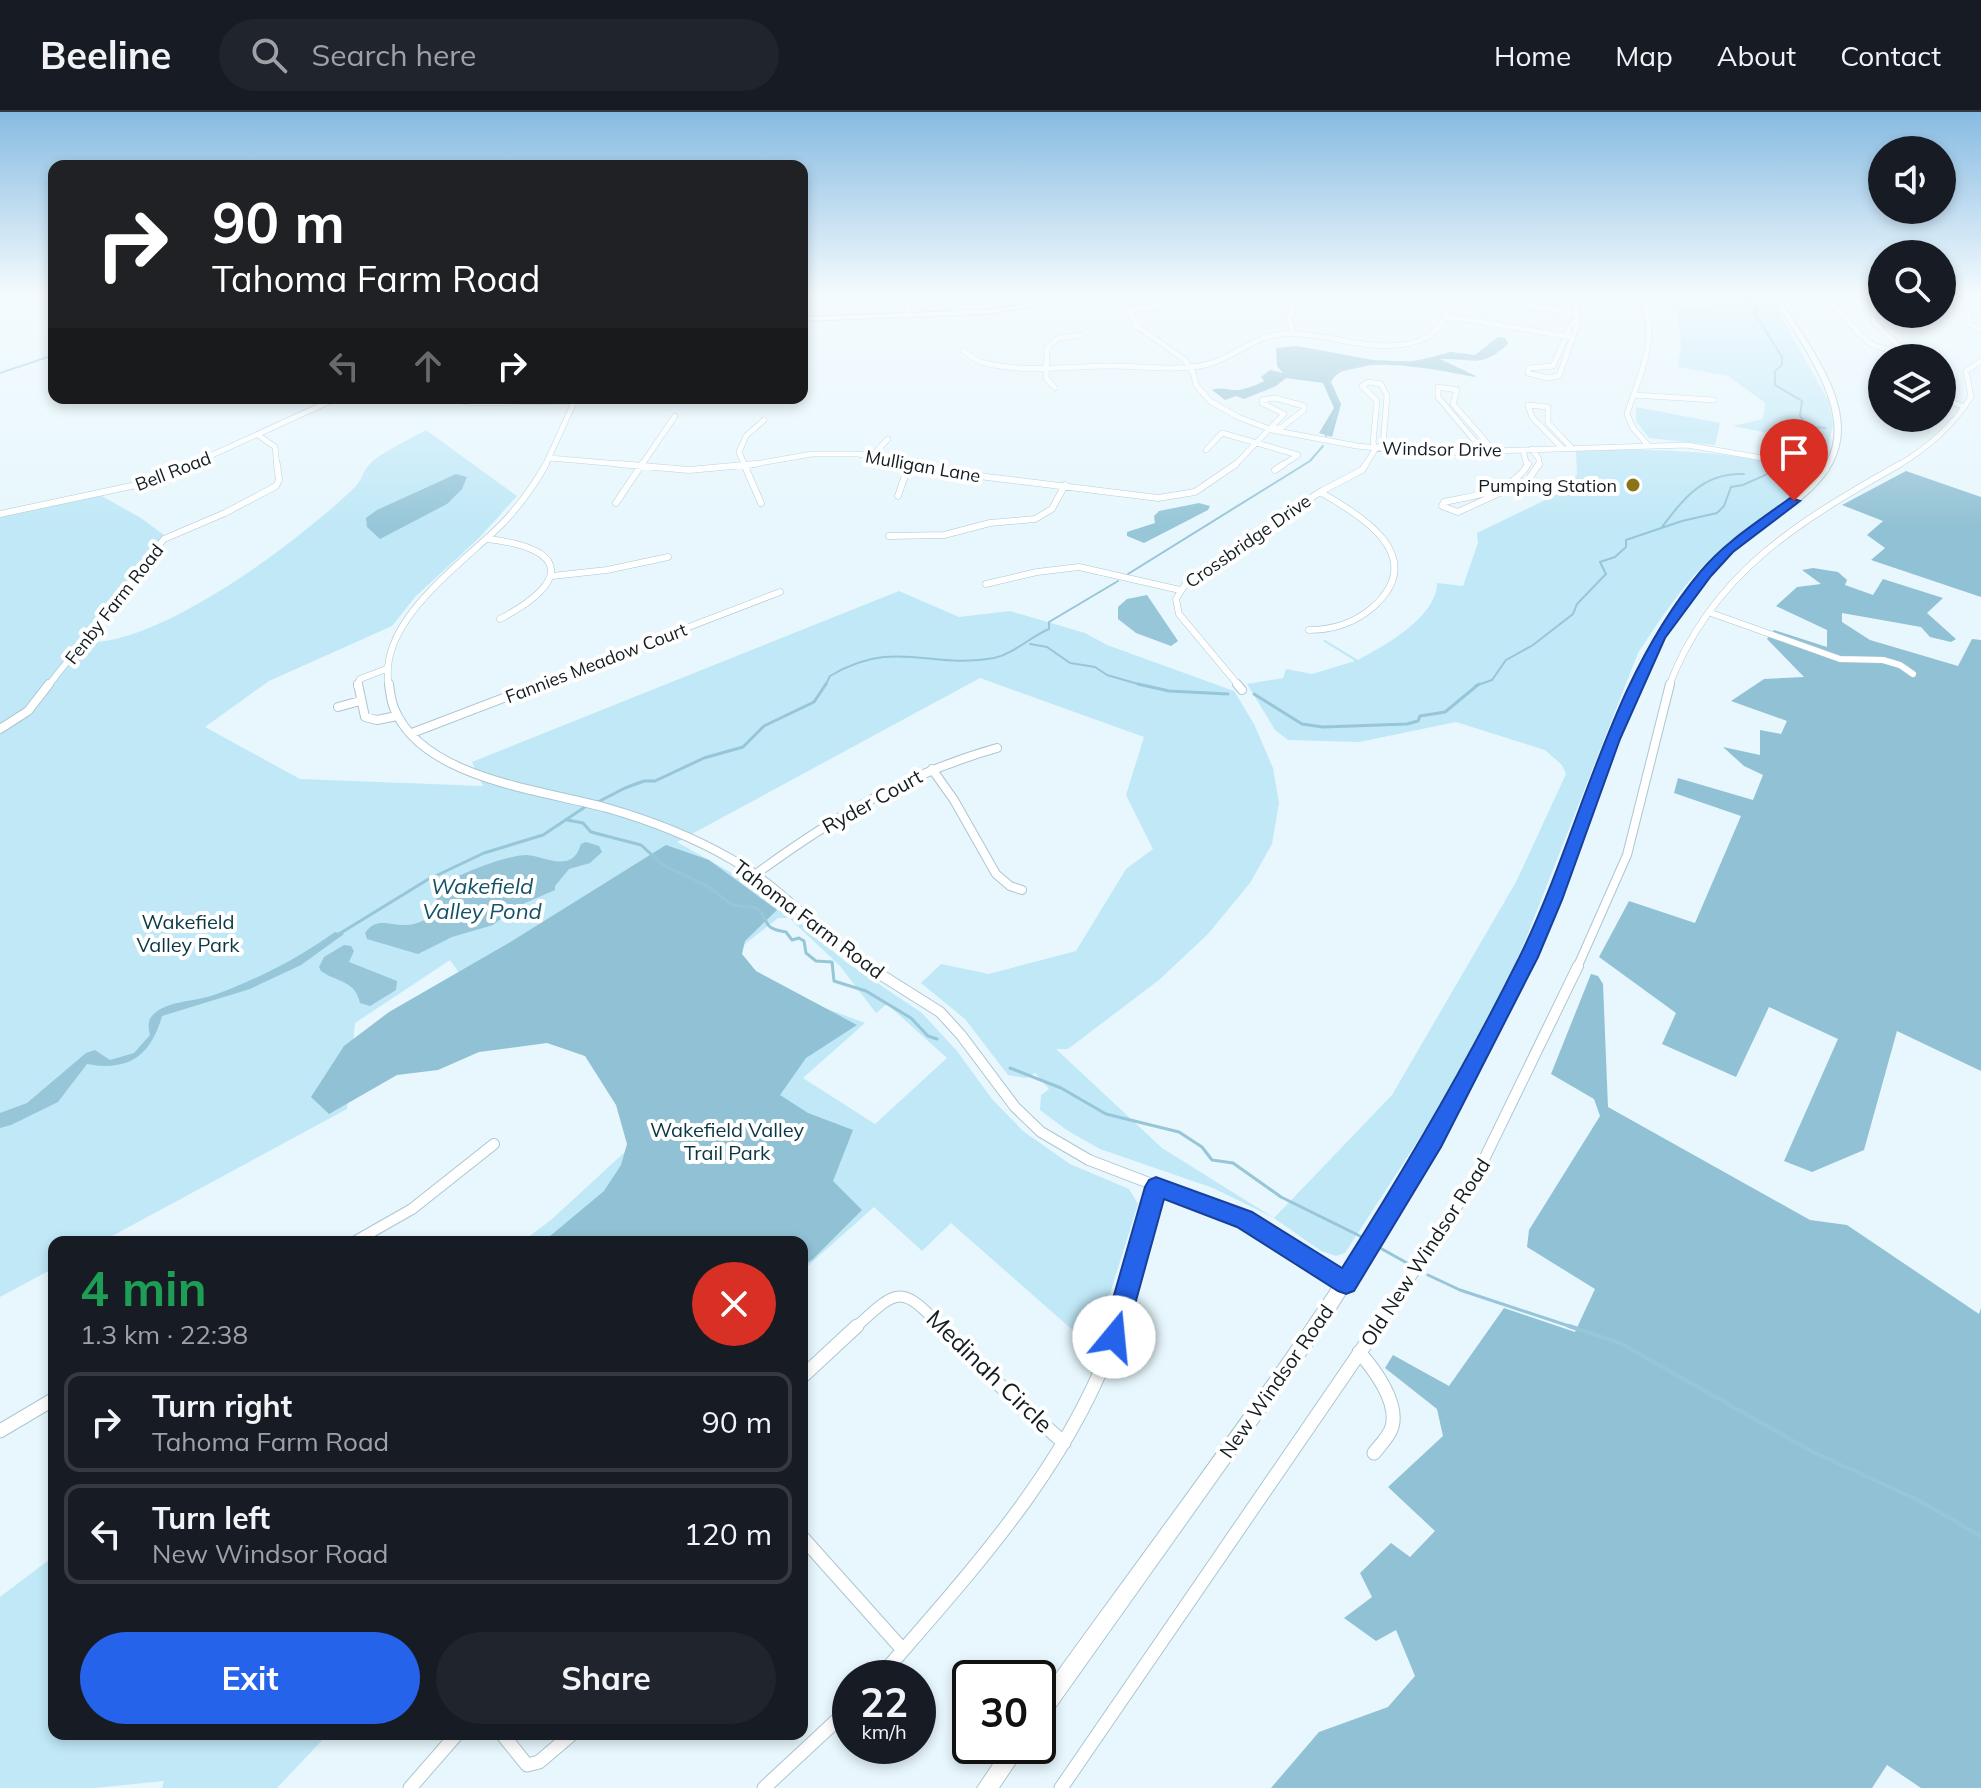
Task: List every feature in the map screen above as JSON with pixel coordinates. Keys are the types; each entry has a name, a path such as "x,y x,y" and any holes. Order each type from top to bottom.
{"main road":[{"name":"New Windsor Road","path":"1056,1690 1346,1283 1434,1141 1528,957 1553,900 1613,739 1659,637 1693,588 1721,557 1803,493 1826,469 1837,438 1835,406 1819,371"},
{"path":"987,1788 1004,1764"}],"street":[{"path":"1046,371 1047,382 1055,388"},
{"name":"Windsor Drive","path":"1191,371 1196,385 1210,401 1238,417 1272,430 1376,448 1430,453 1647,444 1713,448 1826,469"},
{"path":"1528,371 1557,378 1560,371"},
{"path":"1641,371 1628,419 1647,444"},
{"path":"1956,404 1965,407 1971,393 1966,371"},
{"path":"1368,382 1381,384 1387,394 1383,445 1376,448 1373,443 1377,401 1362,386 1368,382"},
{"path":"1484,452 1438,397 1438,387 1457,390 1453,404 1494,451"},
{"path":"1634,395 1714,400"},
{"name":"Mulligan Lane","path":"550,458 689,470 744,466 822,453 872,456 987,477 1065,485 1134,498 1185,495 1212,482 1272,430 1284,414 1262,403 1262,400 1275,398 1305,407 1282,427 1272,430"},
{"name":"Bell Road","path":"0,514 155,481 324,404"},
{"path":"397,716 369,719 363,715 357,686 360,679 386,669 411,611 488,539 528,493 550,458 573,404"},
{"path":"1562,448 1532,417 1528,405 1548,407 1546,420 1571,447"},
{"name":"Old New Windsor Road","path":"1061,1788 1473,1182 1531,1069 1627,855 1640,814 1664,703 1676,667 1711,613 1745,569 1767,549 1839,498 1922,453 1939,439 1965,407"},
{"path":"616,503 675,416"},
{"path":"761,503 739,452 741,443 764,420"},
{"path":"1206,450 1222,433 1298,455 1275,470"},
{"name":"Fenby Farm Road","path":"0,729 28,711 164,539 276,486 279,480 275,447 258,435"},
{"path":"872,456 888,439"},
{"name":"Crossbridge Drive","path":"1242,690 1179,614 1176,599 1180,590 1208,565 1320,492 1362,470 1376,448"},
{"path":"1523,450 1528,465 1517,478 1484,493 1444,502 1442,506 1458,512 1528,480 1539,467 1539,459 1532,449"},
{"path":"898,496 909,463"},
{"path":"889,536 944,535 990,523 1035,519 1052,509 1065,485"},
{"path":"1309,630 1334,629 1361,616 1382,600 1394,577 1394,558 1390,546 1374,526 1357,512 1320,492"},
{"path":"488,539 532,547 550,563 552,576 537,597 500,619"},
{"path":"552,576 607,570 668,557"},
{"path":"986,584 1048,570 1079,567 1180,590"},
{"name":"Fannies Meadow Court","path":"412,733 780,592"},
{"path":"1711,613 1840,659 1883,660 1900,665 1913,674"},
{"name":"Tahoma Farm Road","path":"386,669 397,716 435,753 486,780 599,805 713,849 756,874 861,962 942,1014 967,1041 1009,1102 1042,1132 1079,1158 1245,1220 1346,1283"},
{"path":"338,707 360,701"},
{"name":"Ryder Court","path":"756,874 831,822 932,769 997,748"},
{"path":"932,769 954,800 996,874 1004,883 1022,890"},
{"path":"365,1236 412,1209 494,1144"},
{"path":"894,1660 1016,1514 1064,1443 1109,1350 1156,1187"},
{"name":"Medinah Circle","path":"808,1371 882,1303 894,1297 909,1297 916,1300 975,1363 1064,1443"},
{"path":"1359,1352 1371,1364 1393,1417 1391,1430 1374,1453"},
{"path":"0,1431 48,1403"},
{"path":"808,1544 903,1650"},
{"path":"764,1788 832,1725"},
{"path":"410,1788 452,1740"},
{"path":"506,1740 519,1758 527,1765 533,1765 564,1740"}],"green space":[{"path":"1268,371 1343,371 1331,382 1341,404 1332,437 1319,433 1334,408 1323,383 1286,378 1276,386 1244,399 1236,396 1225,400 1212,390 1242,389 1264,381 1261,377"},
{"path":"1443,371 1466,371 1474,377"},
{"path":"1701,371 1812,371 1829,402 1833,425 1824,464 1787,459 1797,439 1733,426 1763,419 1765,403 1728,376"},
{"path":"1636,407 1720,423 1715,445 1649,438 1636,421"},
{"name":"Wakefield Valley Park","path":"426,430 517,496 479,538 415,597 392,626 269,681 205,727 300,779 483,786 472,762 899,591 959,617 1010,611 1085,633 1107,645 1234,691 1254,724 1273,768 1279,803 1272,844 1250,883 1208,934 1159,980 1068,1049 1056,1049 1162,1148 1274,1218 1213,1188 1100,1149 1068,1131 1040,1110 1041,1095 1049,1089 1035,1073 1026,1078 1008,1075 965,1019 921,983 941,964 989,974 1076,951 1126,869 1153,849 1126,795 1144,737 980,678 677,842 760,889 846,962 922,1013 957,1051 992,1099 1023,1131 1070,1164 1129,1189 1138,1204 1093,1348 951,1223 922,1251 874,1207 808,1266 808,1236 530,1236 627,1150 627,1070 494,1022 450,960 355,1023 347,1109 112,1236 48,1236 48,1271 0,1297 0,516 100,495 164,535 80,642 111,640 147,629 186,610 265,561 332,508 356,486 367,467 387,451","holes":["778,918 789,918 840,966 876,1013 887,1004 947,1058 875,1124 803,1078 865,1023 716,967"]},
{"path":"1576,451 1701,453 1775,463 1782,467 1784,463 1817,472 1696,573 1638,653 1525,941 1490,1019 1437,1111 1345,1253 1336,1256 1321,1251 1274,1218 1392,1095 1516,882 1566,774 1562,765 1545,750 1456,722 1359,742 1288,740 1275,730 1247,684 1283,678 1286,669 1312,674 1355,661 1325,640 1358,660 1407,629 1428,607 1437,583 1463,586 1478,543 1477,533 1566,490 1577,474"},
{"path":"1906,471 1981,497 1981,597 1871,560 1885,548 1867,535 1883,521 1842,505"},
{"path":"1813,568 1838,572 1847,580 1845,585 1873,595 1883,579 1943,598 1927,613 1956,639 1951,642 1930,637 1921,627 1842,613 1842,622 1870,640 1958,666 1972,639 1981,640 1981,1071 1897,1031 1864,1150 1812,1172 1784,1161 1838,1039 1769,1007 1736,1077 1662,1044 1676,1013 1599,957 1629,901 1695,923 1741,816 1674,793 1678,778 1753,800 1763,775 1744,766 1723,747 1760,755 1760,730 1781,734 1787,721 1731,701 1764,679 1804,677 1767,639 1774,630 1827,647 1827,630 1776,606 1797,587 1821,584 1802,570"},
{"name":"Wakefield Valley Trail Park","path":"666,845 709,860 777,910 745,941 742,954 756,971 857,1025 806,1058 780,1095 808,1113 853,1130 833,1181 862,1210 808,1262 808,1236 550,1236 604,1191 621,1165 627,1144 616,1105 585,1056 547,1043 479,1052 438,1070 397,1075 329,1114 311,1097 344,1046 389,1012 507,944"},
{"path":"1591,974 1598,976 1603,984 1608,1107 1810,1220 1847,1225 1979,1314 1981,1308 1981,1788 1921,1788 1887,1765 1872,1788 1271,1788 1319,1732 1388,1707 1415,1676 1396,1630 1376,1641 1344,1618 1372,1597 1360,1573 1391,1543 1410,1557 1435,1531 1388,1487 1443,1436 1437,1409 1385,1368 1393,1355 1449,1386 1504,1308 1575,1332 1595,1289 1527,1247 1529,1230 1600,1116 1594,1099 1551,1074"},
{"path":"48,1561 48,1740 322,1740 277,1788 162,1788 164,1781 94,1788 0,1788 0,1597"}],"water":[{"path":"456,474 467,477 462,489 447,504 380,539 367,527 366,518 377,510"},
{"path":"1199,503 1210,506 1208,510 1144,543 1127,536 1127,532 1155,523 1154,516 1159,511"},
{"path":"1147,595 1178,641 1171,646 1136,633 1118,619 1118,607 1127,599"},
{"name":"Wakefield Valley Pond","path":"586,842 599,846 602,852 590,863 569,869 555,890 516,907 493,925 452,937 418,954 367,939 365,933 379,923 410,925 436,913 440,906 433,892 463,874 517,856 566,861 575,856 581,844"},
{"path":"335,932 344,934 301,965 250,989 162,1016 152,1041 136,1058 115,1065 87,1064 58,1102 0,1128 0,1113 27,1103 86,1053 95,1050 110,1060 134,1053 150,1035 149,1020 152,1015 161,1009 214,995 246,982 292,960"},
{"path":"344,945 351,946 354,951 349,962 397,981 396,990 370,1006 360,1003 350,986 321,971 319,967 324,957"}],"waterway":[{"path":"0,373 5,371"},
{"path":"1326,436 1339,405 1329,382 1330,373 1338,371"},
{"path":"1775,371 1775,385 1802,401 1800,416 1803,420 1796,431 1813,449 1793,458"},
{"path":"1800,426 1826,428"},
{"path":"1128,574 1310,461 1323,446"},
{"path":"1478,685 1492,680 1506,660 1533,645 1573,614 1577,604 1606,574 1600,562 1615,557 1626,547 1626,540 1717,513 1724,506 1731,487 1743,485 1785,466"},
{"path":"1662,527 1678,506 1706,482 1717,477 1744,474"},
{"path":"826,684 830,676 874,658 894,656 971,661 1002,656 1049,629 1049,622 1118,581"},
{"path":"1030,644 1047,647 1070,663 1095,667 1107,675 1138,684"},
{"path":"596,803 625,788 644,781 655,781 704,758 743,747 764,726 814,702 826,684"},
{"path":"1138,684 1169,691 1228,694"},
{"path":"1138,684 1145,686"},
{"path":"1254,694 1302,724 1323,727 1407,724 1418,721 1420,716 1445,712 1478,685"},
{"path":"339,934 427,880 484,853 543,835 588,805"},
{"path":"567,820 583,823 591,832 641,845 663,865 709,887 732,905 757,908 769,926 786,932 792,940 799,938 804,941 806,953 816,961 832,962 834,981 866,991 911,1018 928,1036 937,1039"},
{"path":"1010,1068 1061,1088 1106,1114 1179,1132 1202,1147 1212,1160 1233,1163 1281,1197 1362,1237"},
{"path":"1382,1249 1407,1263"},
{"path":"1428,1275 1460,1290 1575,1328"},
{"path":"1569,1326 1575,1328"},
{"path":"1575,1328 1620,1343 1813,1452 1916,1499 1981,1536"}],"place":[{"name":"Pumping Station","path":"1633,485"}],"route":[{"path":"1114,1337 1156,1187 1245,1220 1346,1283 1434,1141 1528,957 1553,900 1613,739 1659,637 1706,573 1729,550 1794,501"}]}
